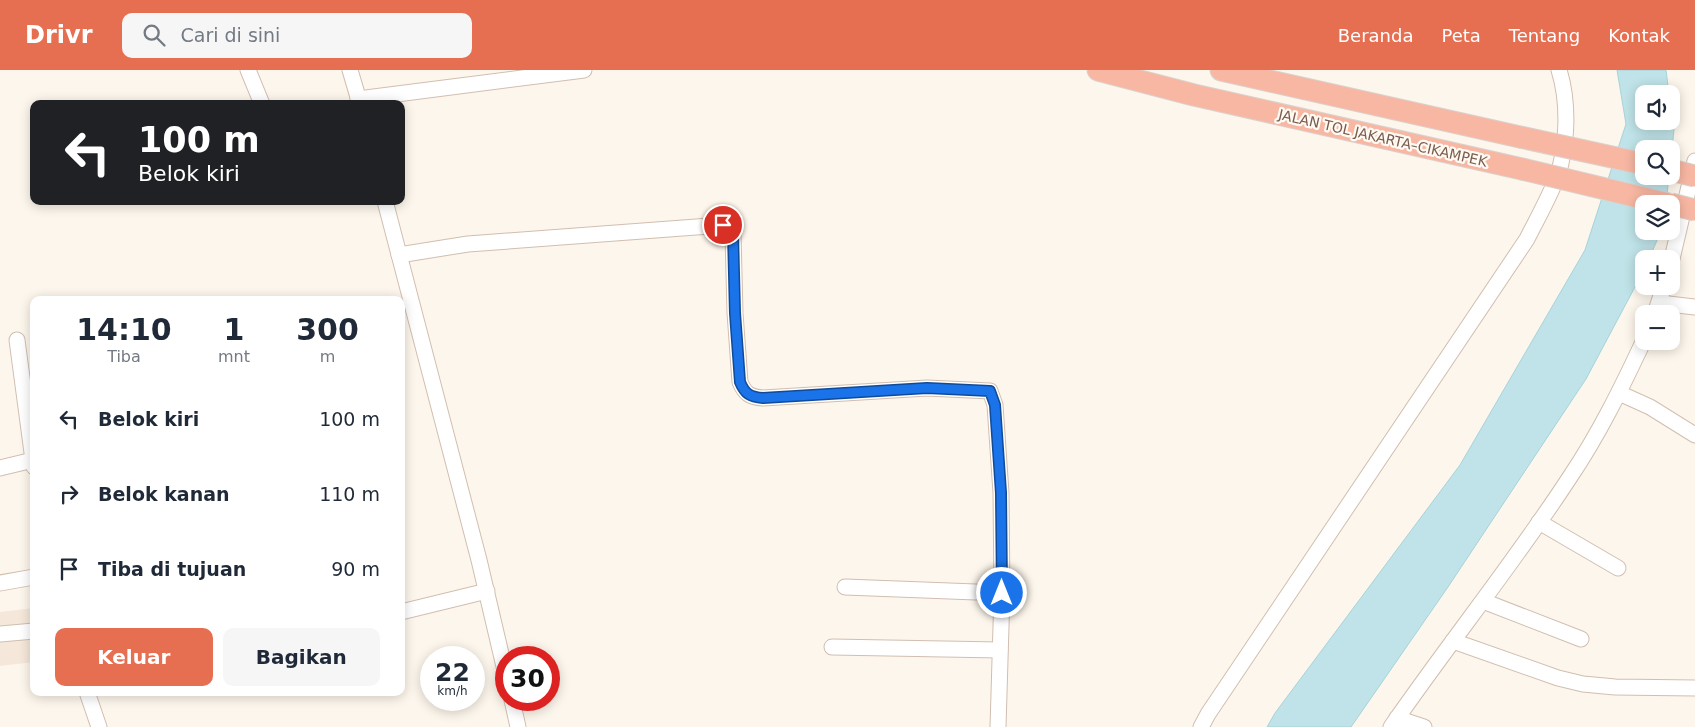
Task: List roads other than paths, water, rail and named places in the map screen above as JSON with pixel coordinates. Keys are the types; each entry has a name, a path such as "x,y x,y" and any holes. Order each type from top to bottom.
{"highway":[{"name":"JALAN TOL JAKARTA–CIKAMPEK","path":"1098,70 1194,95 1635,196"},
{"path":"1221,70 1635,162"},
{"path":"1680,172 1695,176"},
{"name":"JALAN TOL JAKARTA–CIKAMPEK","path":"1680,206 1695,210"}],"street":[{"path":"248,70 260,100"},
{"path":"350,70 358,100"},
{"path":"373,100 584,70"},
{"path":"1201,727 1526,239 1557,175 1563,151 1566,120 1563,83 1559,70"},
{"path":"1674,250 1695,160"},
{"path":"386,205 487,591 499,646"},
{"path":"400,255 468,244 723,225 733,234 735,313 740,382 744,391 751,398 927,388 990,391 995,405 1001,493 1002,593 998,727"},
{"path":"1680,307 1695,307"},
{"path":"17,340 30,441"},
{"path":"1424,727 1394,722 1483,602 1584,455 1619,393 1639,350"},
{"path":"1619,393 1650,407 1695,435"},
{"path":"0,468 30,464"},
{"path":"1539,522 1618,568"},
{"path":"0,583 30,578"},
{"path":"845,587 1002,593"},
{"path":"405,611 487,591"},
{"path":"1483,602 1581,639"},
{"path":"0,634 30,631"},
{"path":"1453,641 1558,678 1583,684 1615,687 1695,688"},
{"path":"832,647 1000,650"},
{"path":"88,696 100,727"},
{"path":"514,711 518,727"}],"water":[{"path":"1617,70 1666,70 1668,85 1635,85 1635,130 1674,130 1673,140 1635,140 1635,185 1668,185 1667,195 1635,195 1635,240 1657,240 1653,250 1635,250 1635,287 1586,379 1448,587 1351,727 1267,727 1275,713 1460,465 1585,250 1626,124"}]}
